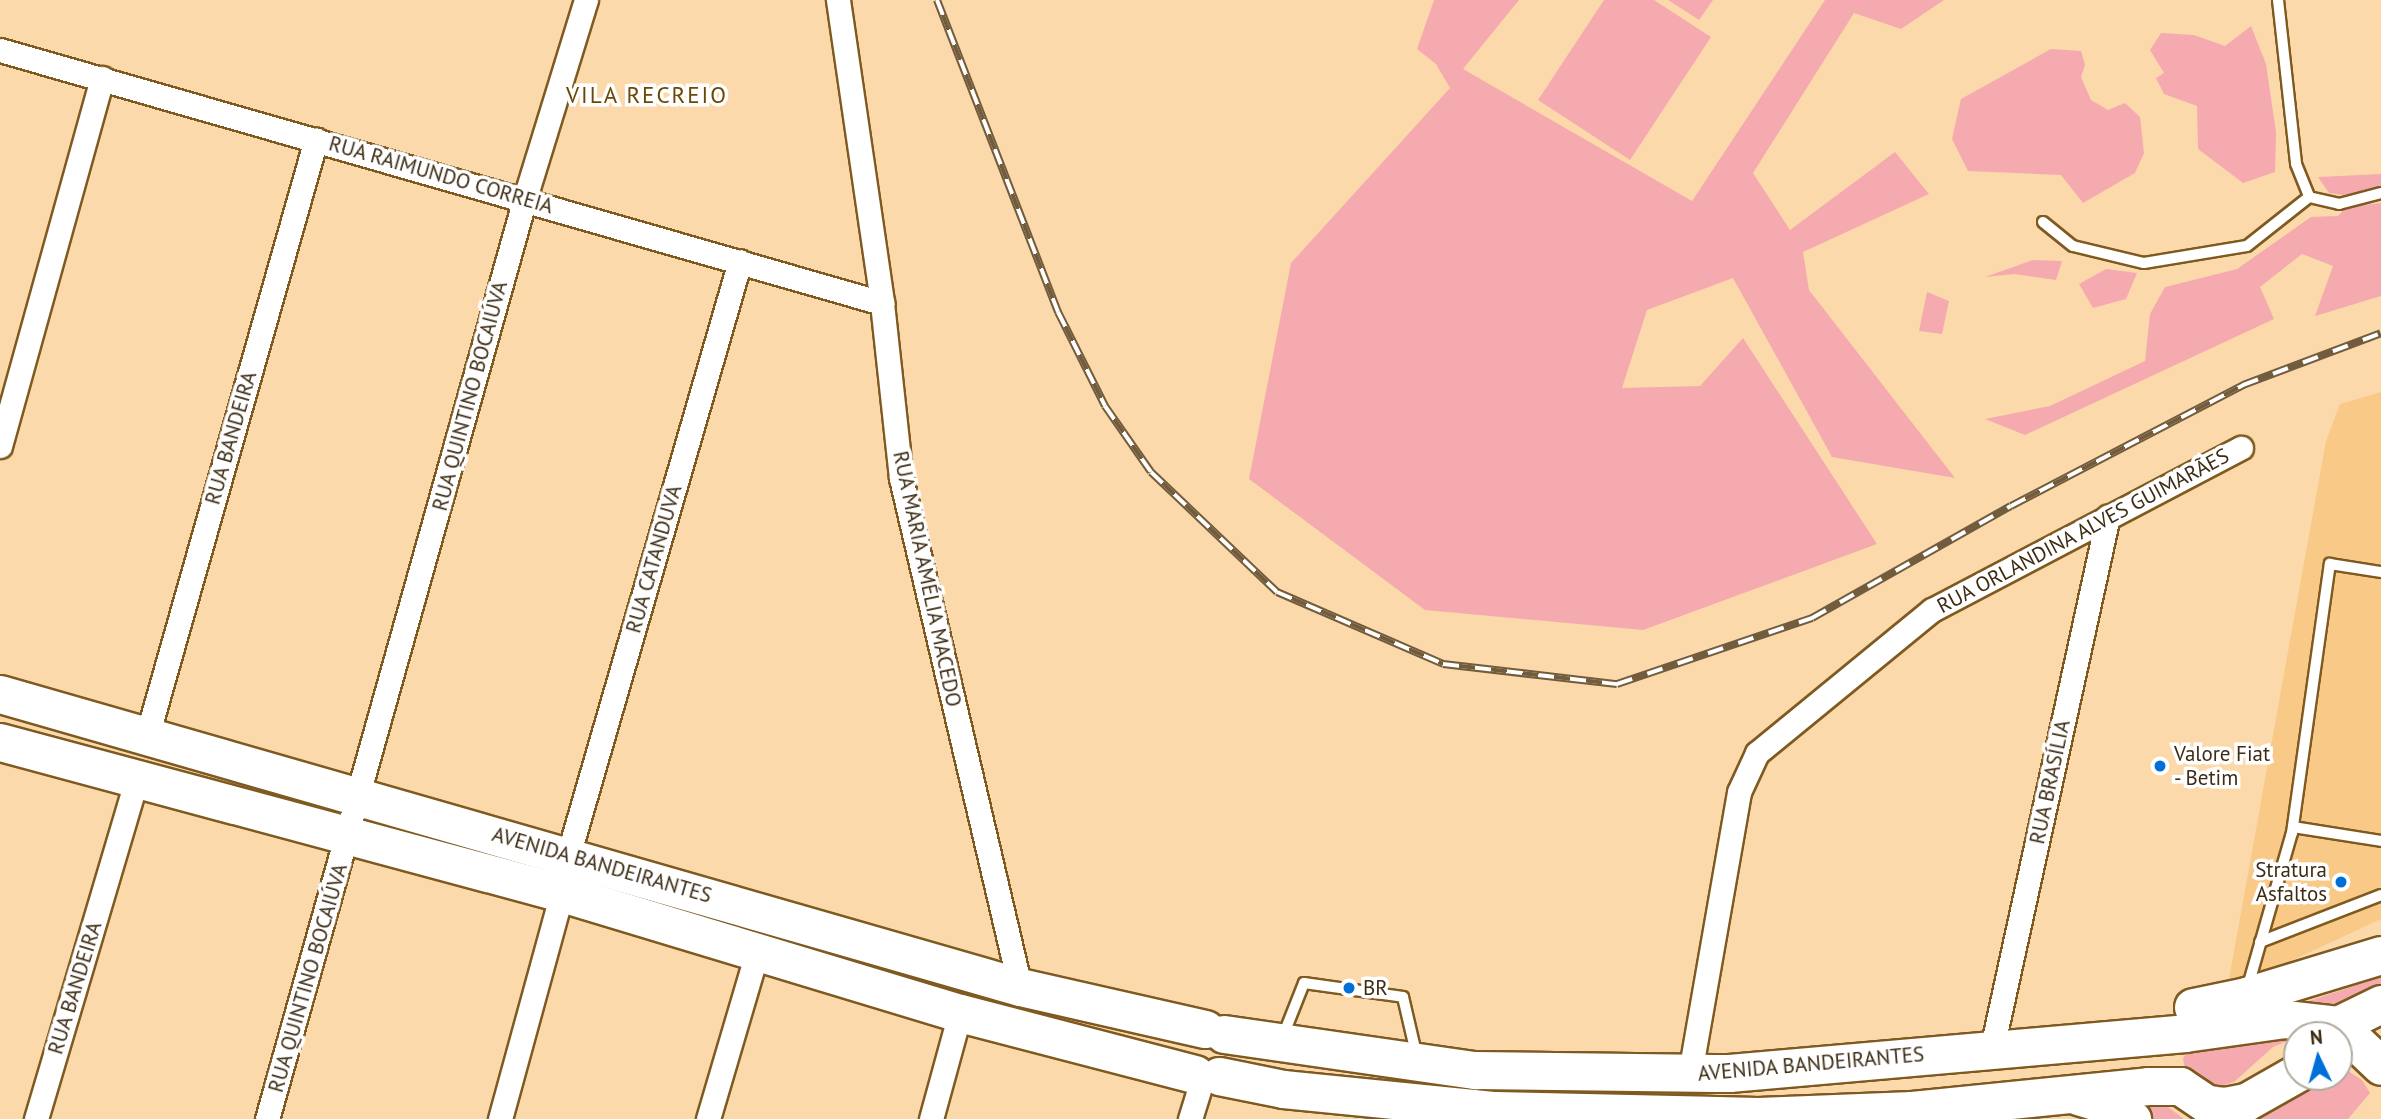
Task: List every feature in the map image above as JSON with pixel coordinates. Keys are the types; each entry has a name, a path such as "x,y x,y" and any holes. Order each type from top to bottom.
{"main road":[{"name":"AVENIDA BANDEIRANTES","path":"0,694 361,795 1020,987 1214,1032 1418,1063 1475,1070 1690,1073 2185,1033 2285,1018 2308,1021"},
{"name":"AVENIDA BANDEIRANTES","path":"0,742 562,893 960,1013 1206,1076 1283,1089 1495,1110 1641,1116 1865,1115 1912,1110 1967,1110 2058,1102 2180,1086"},
{"path":"1967,1110 1992,1048 2246,996 2381,955"},
{"path":"2346,1021 2381,1004"},
{"path":"1206,1076 1234,1056 1214,1032"},
{"path":"2185,1033 2174,1044 2169,1059 2180,1086 2207,1104 2225,1106 2246,1102 2283,1081"},
{"path":"2353,1040 2381,1068"},
{"path":"2353,1065 2381,1068"},
{"path":"2058,1102 2091,1098 2132,1119"}],"street":[{"name":"RUA QUINTINO BOCAIÚVA","path":"267,1119 361,795 525,198 586,0"},
{"name":"RUA MARIA AMÉLIA MACEDO","path":"838,0 882,303 901,478 1020,987"},
{"name":"RUA RAIMUNDO CORREIA","path":"0,50 525,198 882,303"},
{"path":"0,446 102,78"},
{"name":"RUA BANDEIRA","path":"146,736 316,139"},
{"name":"RUA CATANDUVA","path":"568,856 740,261"},
{"name":"RUA ORLANDINA ALVES GUIMARÃES","path":"1690,1073 1739,792 1757,753 1932,610 2241,448"},
{"name":"RUA BRASÍLIA","path":"1992,1048 2108,516"},
{"name":"RUA BANDEIRA","path":"36,1119 137,777"},
{"path":"500,1119 562,893"},
{"path":"2246,996 2336,951 2381,935"},
{"path":"708,1119 757,953"},
{"path":"931,1119 960,1013"},
{"path":"1190,1119 1206,1076"}],"lane":[{"path":"2278,0 2296,164 2309,197"},
{"path":"2309,197 2339,204 2381,193"},
{"path":"2043,222 2073,246 2144,263 2248,246 2309,197"},
{"path":"2246,996 2293,827 2330,564 2381,572"},
{"path":"2293,827 2381,841"},
{"path":"2260,942 2381,895"},
{"path":"1280,1042 1304,983 1403,997 1418,1063"}],"shaded area":[{"path":"1434,0 1519,0 1463,69 1692,201 1825,0 1944,0 1901,29 1854,13 1753,173 1790,230 1895,152 1929,194 1803,252 1809,290 1955,478 1832,457 1733,278 1647,310 1622,388 1700,386 1743,338 1877,544 1643,630 1425,610 1249,479 1291,263 1450,88 1436,64 1417,49"},
{"path":"1604,0 1654,0 1711,37 1630,160 1538,100"},
{"path":"1668,0 1713,0 1699,20"},
{"path":"2251,26 2266,64 2276,132 2275,172 2243,183 2198,149 2197,106 2164,94 2156,78 2164,73 2150,50 2161,33 2194,35 2225,46"},
{"path":"2051,49 2081,51 2085,65 2081,77 2091,100 2108,110 2125,103 2140,117 2144,153 2135,173 2083,203 2061,175 1968,171 1952,139 1961,99"},
{"path":"2381,174 2381,190 2343,195 2329,193 2318,177"},
{"path":"2381,203 2381,296 2315,316 2333,266 2302,254 2260,287 2274,319 2025,435 1985,419 2050,406 2145,361 2150,314 2165,287 2237,269 2311,217 2338,216 2347,207"},
{"path":"2033,260 2062,261 2056,280 2014,274 1985,277"},
{"path":"2106,269 2137,273 2126,299 2093,308 2079,284"},
{"path":"1927,292 1949,301 1942,334 1919,331"},
{"name":"Stratura Asfaltos","path":"2381,392 2381,919 2263,974 2229,979 2326,441 2340,404"},
{"path":"2381,977 2381,997 2356,1009 2303,1003"},
{"path":"2258,1034 2283,1036 2283,1043 2273,1047 2234,1082 2220,1086 2205,1086 2185,1070 2183,1058 2191,1049"},
{"path":"2353,1074 2362,1080 2370,1093 2348,1119 2253,1119 2265,1115 2292,1091 2353,1091"},
{"path":"2135,1102 2168,1107 2184,1119 2147,1119"}],"railway":[{"path":"937,0 1058,312 1105,406 1151,472 1277,592 1443,664 1617,684 1812,618 2011,506 2243,385 2381,333"}],"place":[{"name":"Valore Fiat - Betim","path":"2160,766"},
{"name":"Stratura Asfaltos","path":"2341,882"},
{"name":"BR","path":"1349,988"}],"district":[{"name":"VILA RECREIO","path":"647,95"}]}
